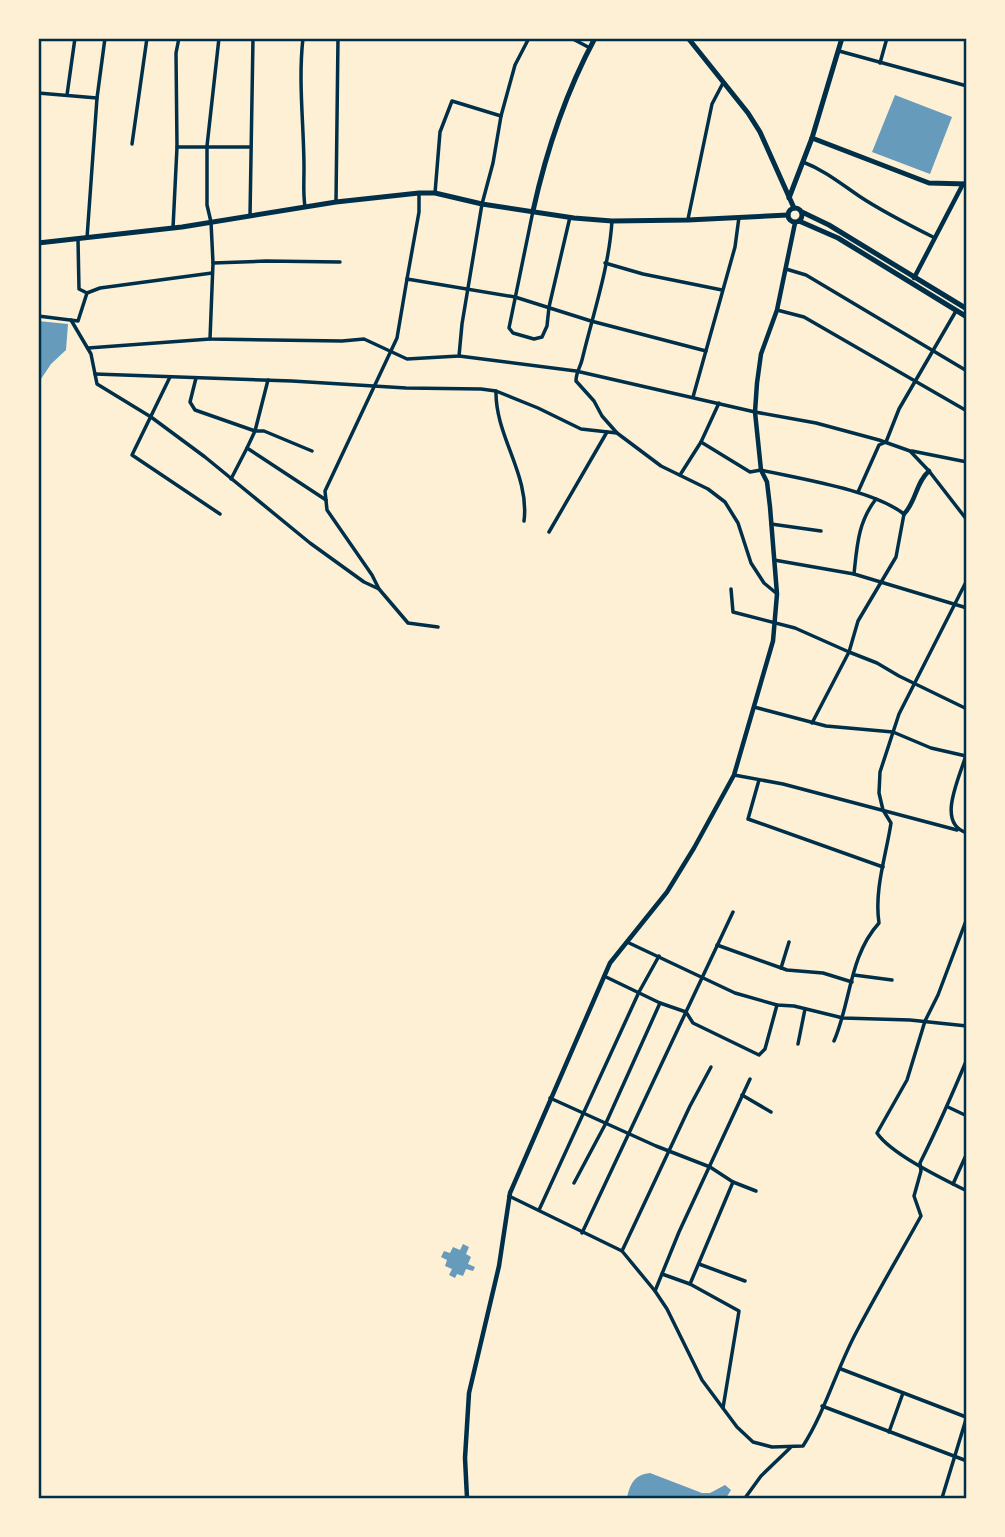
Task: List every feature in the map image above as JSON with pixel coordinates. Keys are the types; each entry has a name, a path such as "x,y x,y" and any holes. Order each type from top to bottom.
{"main road":[{"path":"533,211 549,149 595,38"},
{"path":"688,38 760,132 794,208 828,225 967,309"},
{"path":"789,198 812,138 842,38"},
{"path":"812,138 919,180 939,184 965,184"},
{"path":"38,243 173,228 336,202 419,193 435,193 482,204 612,221 788,215 794,208"},
{"path":"797,222 803,216 802,212"},
{"path":"788,215 790,220 838,238 967,317"}],"street":[{"path":"66,95 75,38"},
{"path":"87,238 97,98 105,38"},
{"path":"132,144 147,38"},
{"path":"173,228 177,147 176,53 179,38"},
{"path":"210,340 213,264 211,222 207,205 207,146 219,38"},
{"path":"250,216 253,38"},
{"path":"303,38 300,90 305,207"},
{"path":"336,202 338,38"},
{"path":"460,356 462,324 482,204 501,116 515,65 529,38"},
{"path":"571,38 590,48"},
{"path":"880,63 887,38"},
{"path":"839,51 967,86"},
{"path":"688,220 712,104 723,83"},
{"path":"38,93 97,98"},
{"path":"435,193 440,132 452,101 501,116"},
{"path":"177,147 250,147"},
{"path":"803,162 824,170 898,220 935,238"},
{"path":"914,278 965,184 967,175"},
{"path":"419,193 419,212 397,338 325,491 327,510 379,589 408,623 438,627"},
{"path":"533,211 509,325 513,333 534,339 542,337 547,326 570,217"},
{"path":"693,397 735,247 739,217"},
{"path":"612,221 581,364 576,370 576,381 617,433 661,466 708,489 724,502 738,523 751,563 764,583 778,594"},
{"path":"467,1499 465,1458 469,1393 499,1266 509,1196 610,963 667,892 734,775 773,641 778,594 767,482 761,470 755,412 761,354 777,310 797,222"},
{"path":"78,239 79,289 87,293 100,288 212,273"},
{"path":"213,264 266,261 340,262"},
{"path":"605,263 722,290"},
{"path":"786,269 806,275 967,370"},
{"path":"407,279 515,297 591,321 706,351"},
{"path":"38,316 78,320 87,293"},
{"path":"777,310 804,317 914,383 967,411"},
{"path":"858,492 879,445 886,442 899,409 956,311"},
{"path":"71,320 88,348 97,384 151,417 205,457 310,543 364,582 379,589"},
{"path":"88,348 210,340 364,339 407,359 460,356 576,370 755,412 816,423 910,451 967,462"},
{"path":"95,374 496,391 581,429 617,433"},
{"path":"170,377 132,455 220,514"},
{"path":"196,377 190,402 195,410 255,431 264,431 312,450"},
{"path":"231,479 255,431 268,380"},
{"path":"496,391 495,409 523,486 524,521"},
{"path":"680,475 701,442 719,403"},
{"path":"549,532 607,432"},
{"path":"701,442 750,472 761,470 858,492 904,514"},
{"path":"247,448 326,500"},
{"path":"910,451 967,520"},
{"path":"813,723 849,652 858,621 896,557 904,514 929,471"},
{"path":"854,574 865,512 876,499"},
{"path":"771,524 821,531"},
{"path":"774,561 854,574 967,608"},
{"path":"834,1041 844,1018 856,958 867,936 879,923 877,909 891,823 883,810 879,793 880,772 899,715 967,580"},
{"path":"731,589 733,612 775,621 877,663 967,709"},
{"path":"754,707 813,723 893,732 931,748 966,753 950,808 951,823 957,830"},
{"path":"734,775 967,833"},
{"path":"760,780 748,819 883,867"},
{"path":"582,1233 733,912"},
{"path":"967,918 938,996 925,1021 907,1080 877,1133 883,1142 920,1167 967,1191"},
{"path":"627,942 735,993 777,1004 844,1018 925,1021 967,1026"},
{"path":"781,968 789,943"},
{"path":"717,945 781,968 823,973 852,982"},
{"path":"539,1210 639,992 659,956"},
{"path":"854,975 892,981"},
{"path":"604,976 660,1003 686,1012 693,1023 759,1055 765,1049 777,1004"},
{"path":"574,1182 606,1123 660,1003"},
{"path":"798,1044 805,1009"},
{"path":"509,1196 622,1251 667,1309 702,1380 723,1410 752,1442 772,1447 803,1446 816,1425 857,1330 921,1216 914,1196 920,1163 948,1107 953,1088 967,1059"},
{"path":"622,1251 668,1151 711,1068"},
{"path":"655,1291 679,1232 750,1079"},
{"path":"742,1095 771,1112"},
{"path":"550,1098 710,1167 733,1182 756,1192"},
{"path":"948,1107 967,1116"},
{"path":"953,1184 967,1153"},
{"path":"690,1284 733,1182"},
{"path":"699,1264 745,1281"},
{"path":"662,1273 690,1284 739,1311 723,1410"},
{"path":"840,1369 966,1417 942,1499"},
{"path":"889,1432 903,1393"},
{"path":"822,1406 967,1461"},
{"path":"745,1499 761,1476 790,1447"}],"water":[{"path":"895,95 952,117 930,174 872,152"},
{"path":"38,321 68,324 66,350 51,364 39,382"},
{"path":"463,1244 469,1247 466,1254 471,1257 468,1264 475,1267 473,1271 466,1269 463,1276 457,1274 455,1278 449,1275 452,1269 445,1266 447,1260 441,1257 444,1251 450,1253 453,1247 460,1250"},
{"path":"650,1473 702,1493 710,1493 725,1485 731,1490 726,1498 627,1498 634,1481"}]}
